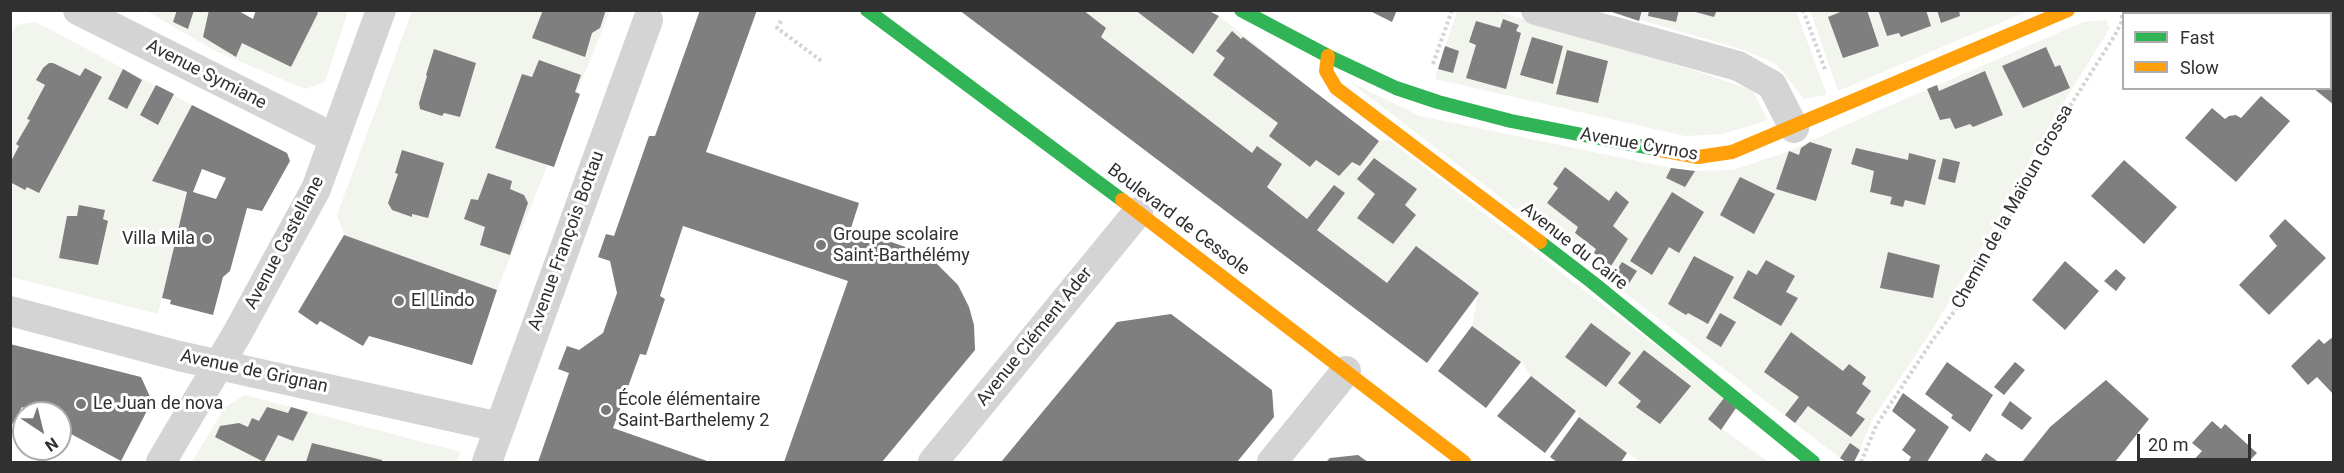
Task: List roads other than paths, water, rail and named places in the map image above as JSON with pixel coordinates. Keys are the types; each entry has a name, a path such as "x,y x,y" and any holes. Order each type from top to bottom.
{"street":[{"name":"Avenue Symiane","path":"78,10 334,138"},
{"name":"Avenue Castellane","path":"161,462 219,365 316,189 381,10"},
{"name":"Boulevard de Cessole","path":"867,10 1138,212 1464,462"},
{"name":"Avenue Cyrnos","path":"1241,10 1328,56 1396,87 1422,96 1511,121 1698,157 1732,152 1794,128 1839,106 2068,10"},
{"path":"1536,10 1738,66 1772,85 1794,128"},
{"name":"Avenue François Bottau","path":"487,462 648,20"},
{"name":"Avenue du Caire","path":"1328,56 1326,71 1336,88 1592,282 1813,462"},
{"name":"Avenue Clément Ader","path":"933,462 1138,212"},
{"name":"Avenue de Grignan","path":"10,311 219,365 499,427"},
{"path":"1272,462 1346,371"}],"place":[{"name":"Villa Mila","path":"207,239"},
{"name":"Groupe scolaire Saint-Barthélémy","path":"821,245"},
{"name":"El Lindo","path":"399,301"},
{"name":"Le Juan de nova","path":"81,404"},
{"name":"École élémentaire Saint-Barthelemy 2","path":"606,410"}]}
